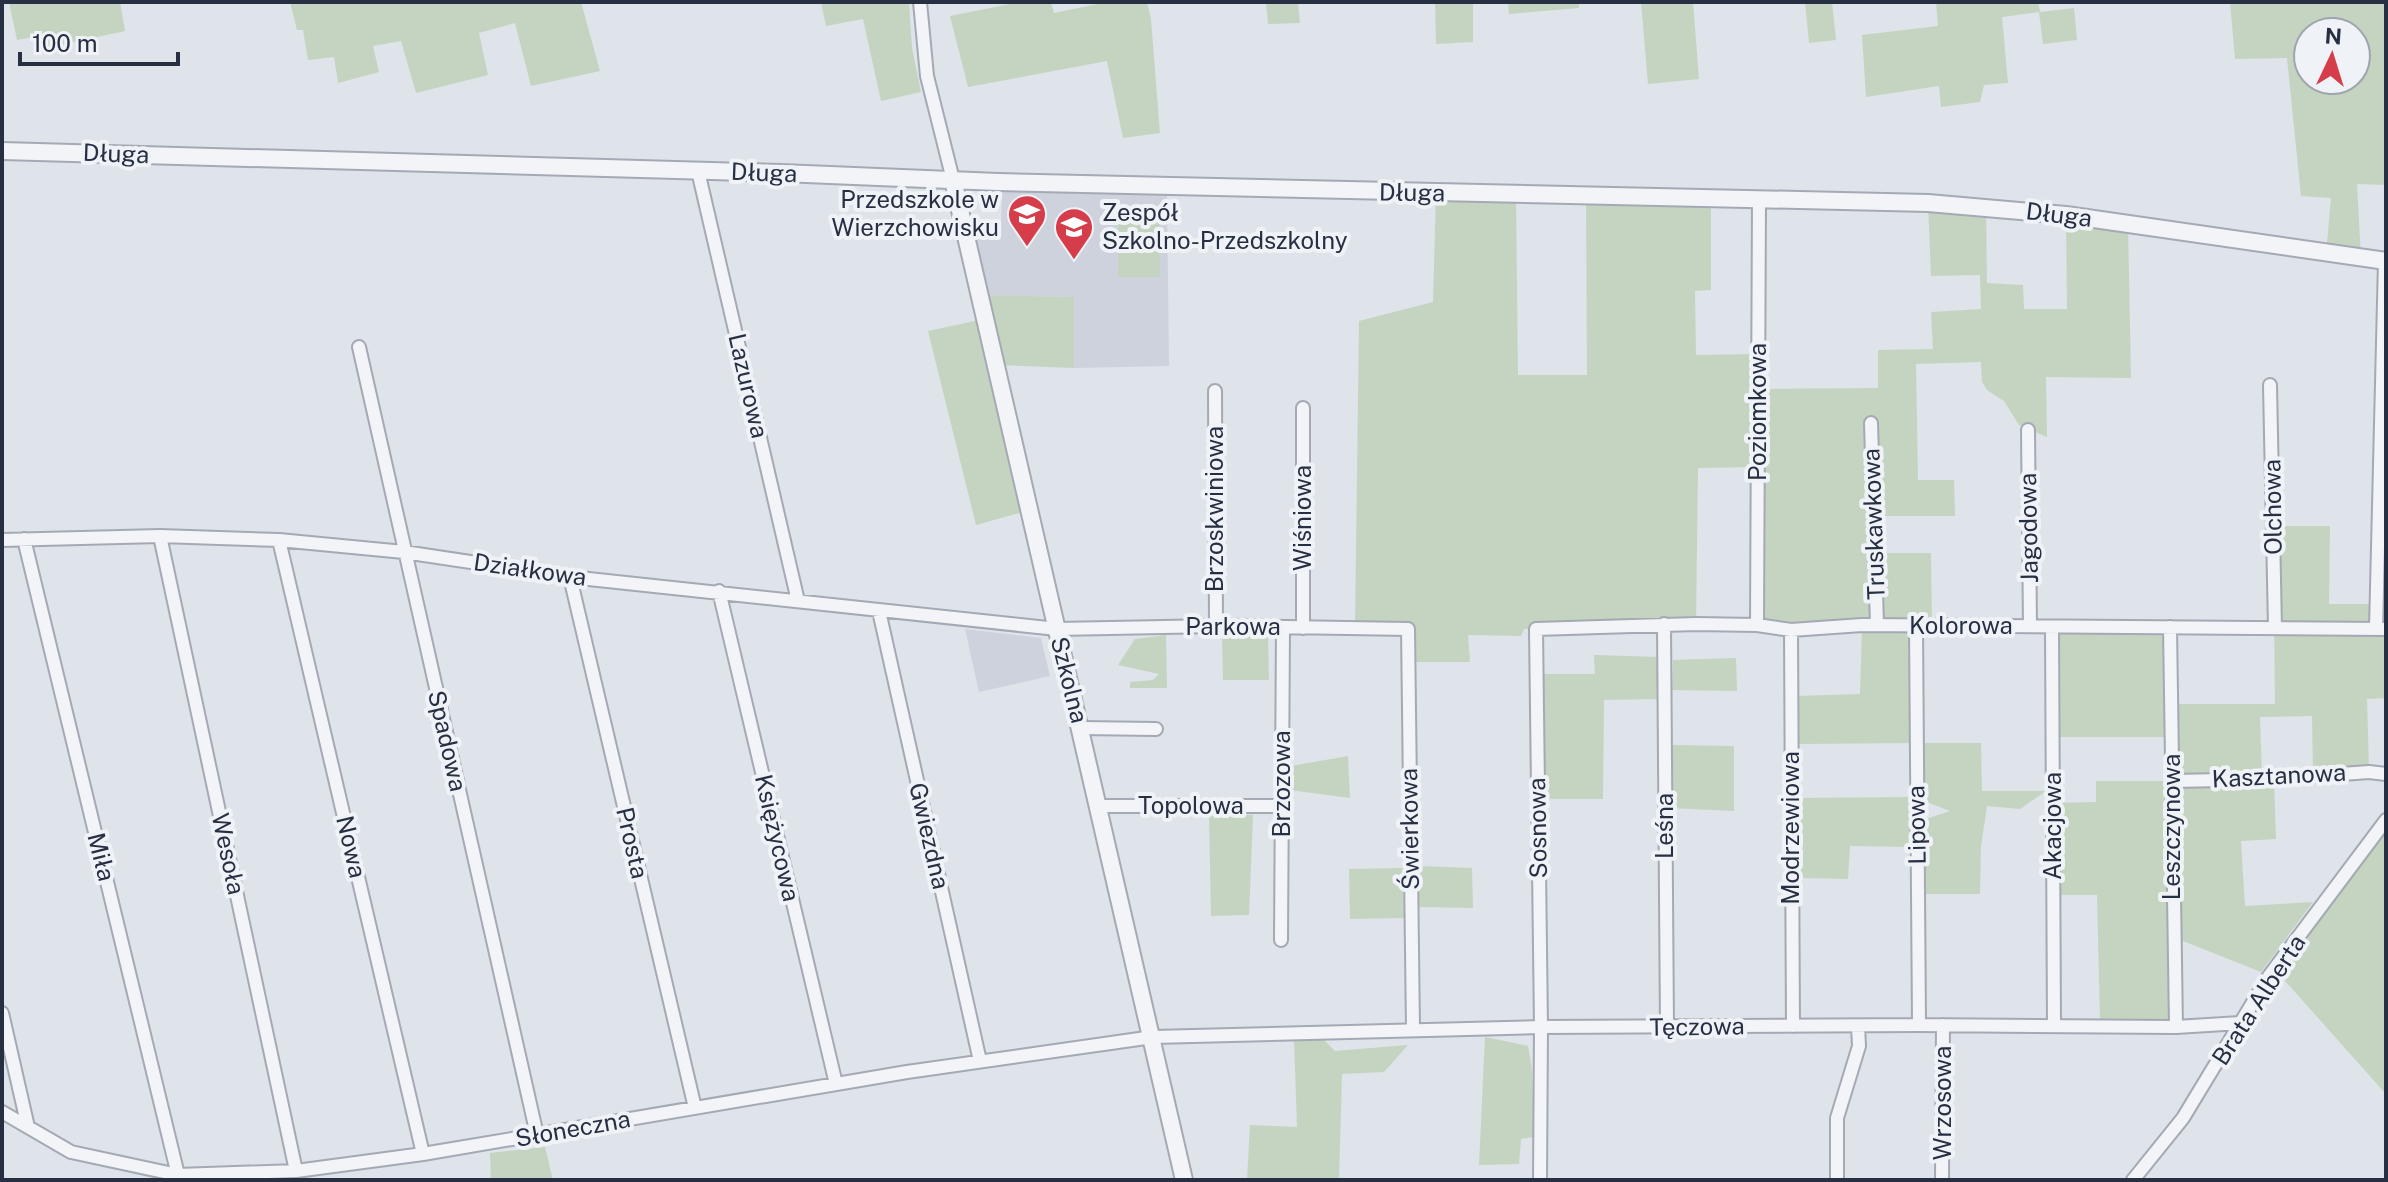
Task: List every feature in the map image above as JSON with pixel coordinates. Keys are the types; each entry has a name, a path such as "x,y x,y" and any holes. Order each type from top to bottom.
{"street":[{"path":"920,2 927,76 953,180"},
{"name":"Długa","path":"2,151 1436,194 1986,207 2066,215 2386,261"},
{"name":"Lazurowa","path":"698,171 798,601"},
{"name":"Szkolna","path":"953,180 1184,1180"},
{"name":"Poziomkowa","path":"1757,625 1759,200"},
{"path":"2381,629 2386,261"},
{"name":"Spadowa","path":"359,347 537,1135"},
{"name":"Olchowa","path":"2270,385 2275,628"},
{"name":"Brzoskwiniowa","path":"1215,391 1216,626"},
{"name":"Wiśniowa","path":"1303,408 1303,628"},
{"name":"Truskawkowa","path":"1871,423 1877,625"},
{"name":"Jagodowa","path":"2028,430 2030,626"},
{"name":"Działkowa","path":"2,540 160,536 279,540 404,552 570,577 1057,629"},
{"name":"Wesoła","path":"160,536 296,1171"},
{"name":"Miła","path":"24,539 178,1175"},
{"name":"Nowa","path":"279,540 423,1154"},
{"name":"Prosta","path":"570,577 695,1108"},
{"name":"Księżycowa","path":"719,591 836,1084"},
{"name":"Gwiezdna","path":"879,611 980,1061"},
{"name":"Kolorowa","path":"1536,629 1664,624 1757,625 1791,630 1877,625 2381,629"},
{"name":"Leśna","path":"1664,624 1667,1028"},
{"name":"Parkowa","path":"1057,629 1216,626 1408,629"},
{"name":"Lipowa","path":"1916,626 1919,1025"},
{"name":"Brzozowa","path":"1281,940 1283,627"},
{"name":"Akacjowa","path":"2052,627 2054,1026"},
{"name":"Leszczynowa","path":"2170,627 2176,1027"},
{"name":"Świerkowa","path":"1408,629 1413,1030"},
{"name":"Sosnowa","path":"1536,629 1540,1180"},
{"name":"Modrzewiowa","path":"1791,630 1793,1026"},
{"path":"1081,728 1156,729"},
{"name":"Kasztanowa","path":"2172,781 2274,779 2369,772 2386,774"},
{"name":"Topolowa","path":"1100,806 1281,806"},
{"name":"Brata Alberta","path":"2133,1180 2183,1118 2278,964 2386,820"},
{"path":"2,1013 28,1127"},
{"name":"Tęczowa","path":"1153,1037 1541,1027 2176,1027 2240,1023"},
{"name":"Wrzosowa","path":"1942,1180 1943,1025"},
{"path":"1837,1180 1837,1118 1859,1046 1858,1026"},
{"name":"Słoneczna","path":"2,1112 71,1152 178,1175 296,1171 423,1154 980,1061 1153,1037"}],"shaded area":[{"name":"Zespół Szkolno-Przedszkolny","path":"1002,190 1167,195 1169,366 1074,368 1074,297 987,295 974,228 1001,224"},
{"path":"965,629 1041,638 1050,676 979,692"}],"green space":[{"path":"9,2 120,2 125,31 42,49 38,36 17,40"},
{"path":"290,2 581,2 600,71 531,86 515,23 479,33 488,75 416,93 401,41 373,46 379,72 338,83 334,57 308,60 303,30 297,30"},
{"path":"821,2 909,2 912,48 921,92 881,101 863,19 826,26"},
{"path":"1020,2 1051,2 1054,13 1107,2 1147,2 1160,133 1123,138 1107,61 968,87 950,16"},
{"path":"1266,2 1298,2 1300,23 1268,24"},
{"path":"1435,2 1473,2 1473,42 1436,44"},
{"path":"1508,2 1579,2 1579,8 1509,14"},
{"path":"1641,2 1693,2 1699,79 1648,84"},
{"path":"1805,2 1832,2 1836,40 1809,43"},
{"path":"1936,2 2038,2 2040,12 2074,8 2077,40 2043,44 2039,12 2002,17 2008,83 1984,85 1980,102 1941,107 1939,86 1866,97 1862,35 1938,26"},
{"path":"2230,2 2386,2 2386,185 2357,184 2361,258 2326,254 2331,198 2301,196 2287,58 2235,59"},
{"path":"1436,194 1516,196 1518,375 1587,375 1586,196 1711,197 1711,290 1695,291 1696,355 1759,354 1759,389 1878,388 1878,350 1933,349 1931,312 1981,309 1980,275 1931,276 1928,203 1986,207 1987,283 2023,285 2024,309 2067,309 2066,215 2128,224 2131,378 2046,377 2047,437 2019,425 2004,401 1987,390 1982,382 1981,362 1916,364 1918,480 1954,480 1955,516 1874,516 1875,553 1931,553 1932,626 1917,626 1916,743 1797,744 1796,696 1860,694 1862,626 1757,625 1758,467 1698,468 1696,624 1524,629 1521,636 1468,635 1470,662 1414,662 1415,629 1355,628 1359,321 1433,302"},
{"path":"1118,208 1159,208 1160,277 1118,277"},
{"path":"979,295 1074,297 1074,368 996,365 1030,510 976,525 928,331 984,319"},
{"path":"2273,526 2330,526 2329,604 2377,604 2376,628 2386,629 2386,698 2367,699 2369,767 2313,771 2312,716 2260,717 2262,779 2274,779 2276,839 2241,841 2245,906 2313,902 2261,972 2173,937 2175,1021 2100,1020 2097,895 2053,895 2052,803 2096,802 2096,781 2171,781 2171,737 2053,737 2052,627 2170,627 2171,704 2275,704"},
{"path":"1166,635 1167,688 1130,688 1130,682 1153,680 1159,674 1118,665 1135,639"},
{"path":"1222,636 1268,636 1269,680 1223,680"},
{"path":"1594,655 1659,657 1660,699 1604,700 1603,799 1546,799 1543,674 1595,674"},
{"path":"1736,658 1737,691 1672,690 1673,660"},
{"path":"1922,743 1981,743 1982,791 2046,791 2020,809 1987,806 1981,846 1980,894 1925,894 1926,819 1950,811 1924,801"},
{"path":"1672,745 1734,746 1734,811 1671,808"},
{"path":"1348,756 1350,798 1290,790 1291,766"},
{"path":"1911,797 1911,847 1850,846 1848,879 1800,878 1797,798"},
{"path":"1209,814 1253,815 1249,915 1211,916"},
{"path":"2386,831 2386,1093 2385,1093 2278,973"},
{"path":"1419,866 1472,868 1473,908 1417,907"},
{"path":"1403,868 1404,918 1350,919 1349,869"},
{"path":"1485,1037 1528,1046 1532,1069 1534,1137 1521,1139 1519,1164 1479,1165"},
{"path":"1322,1038 1335,1051 1408,1045 1384,1072 1342,1074 1339,1180 1247,1180 1250,1125 1297,1127 1294,1039"},
{"path":"545,1147 553,1180 491,1180 490,1153"}],"place":[{"name":"Przedszkole w Wierzchowisku","path":"1027,248"},
{"name":"Zespół Szkolno-Przedszkolny","path":"1074,261"}]}
